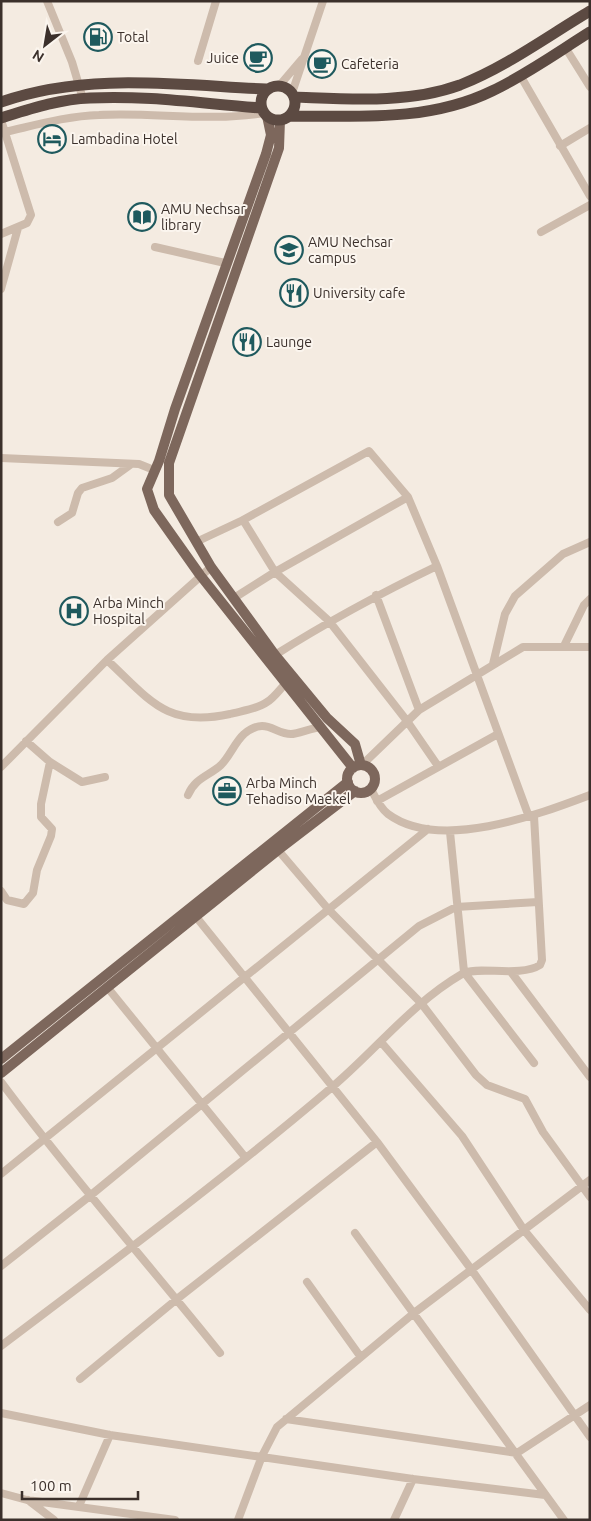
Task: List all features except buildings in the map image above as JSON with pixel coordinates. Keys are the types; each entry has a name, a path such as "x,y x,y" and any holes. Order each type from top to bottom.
{"highway":[{"path":"1,102 26,93 80,83 266,89 279,86 293,95 394,99 460,84 498,66 586,13 590,26"},
{"path":"1,119 41,106 83,99 124,98 264,113 284,118 386,116 418,112 458,104 491,92 590,32"},
{"path":"264,113 261,98 266,89"},
{"path":"284,118 294,107 293,95"}],"main road":[{"path":"1,1059 192,912 355,791 363,792 370,789 375,776 371,768 359,766 321,727 200,575 154,510 146,489 272,134 264,113"},
{"path":"284,118 279,148 169,463 169,495 210,567 274,655 327,718 355,744 359,766"},
{"path":"355,791 348,782 348,775 359,766"},
{"path":"1,1073 107,987 192,912 348,782"}],"street":[{"path":"198,60 216,1"},
{"path":"293,95 323,1"},
{"path":"49,2 80,83 83,99"},
{"path":"565,47 590,87"},
{"path":"279,86 305,56"},
{"path":"520,75 590,196"},
{"path":"5,132 66,118 99,115 176,114 201,118 239,117 264,113"},
{"path":"1,119 31,215 27,223 1,234"},
{"path":"560,146 590,128"},
{"path":"541,232 590,205"},
{"path":"1,289 18,228"},
{"path":"155,246 225,263"},
{"path":"1,1346 134,1246 245,1158 332,1087 421,1003 464,972 511,972 536,967 542,960 532,817 498,734 478,674 437,566 408,497 369,451 243,520 196,542"},
{"path":"1,458 139,464 154,470"},
{"path":"58,522 72,514 78,492 82,488 112,478 130,465"},
{"path":"234,598 275,572 408,497"},
{"path":"243,520 275,572 329,621 407,721 438,766"},
{"path":"494,664 505,614 515,596 563,554 590,542"},
{"path":"274,655 376,595 437,566"},
{"path":"1,767 107,660 210,567"},
{"path":"376,595 419,710"},
{"path":"564,646 584,605 590,599"},
{"path":"359,766 419,710 523,647 564,646 590,648"},
{"path":"107,660 159,707 183,717 206,719 266,703 286,683"},
{"path":"188,795 191,787 200,778 221,764 243,735 254,728 266,726 293,734 306,729 321,727"},
{"path":"377,801 498,734"},
{"path":"26,741 50,762 82,782 105,777"},
{"path":"1,891 6,900 24,904 33,893 37,870 52,836 52,829 41,817 41,804 50,762"},
{"path":"370,789 377,801 394,817 428,830 450,832 532,817 590,795"},
{"path":"1,1174 45,1141 156,1048 245,979 428,830"},
{"path":"450,832 464,972 534,1064"},
{"path":"278,850 329,910 421,1003 476,1076 488,1085 525,1099 543,1132 590,1197"},
{"path":"1,1266 202,1105 419,926 456,907 538,902"},
{"path":"192,912 377,1142 471,1269 590,1437"},
{"path":"511,972 590,1077"},
{"path":"107,987 245,1158"},
{"path":"381,1042 462,1136 524,1230 590,1310"},
{"path":"1,1082 45,1141 134,1246 220,1353"},
{"path":"80,1379 177,1299 377,1142"},
{"path":"238,1520 262,1456 276,1427 414,1313 590,1180"},
{"path":"355,1233 564,1520"},
{"path":"307,1282 360,1356"},
{"path":"286,1419 517,1453 590,1405"},
{"path":"1,1413 110,1435 413,1479 545,1494"},
{"path":"79,1506 110,1435"},
{"path":"394,1520 413,1479"},
{"path":"1,1493 27,1500 175,1520"},
{"path":"27,1500 54,1520"}],"place":[{"name":"Total","path":"98,37"},
{"name":"Juice","path":"258,58"},
{"name":"Cafeteria","path":"322,64"},
{"name":"Lambadina Hotel","path":"52,139"},
{"name":"AMU Nechsar library","path":"142,217"},
{"name":"AMU Nechsar campus","path":"289,250"},
{"name":"University cafe","path":"294,293"},
{"name":"Launge","path":"247,342"},
{"name":"Arba Minch Hospital","path":"74,611"},
{"name":"Arba Minch Tehadiso Maekel","path":"227,791"}]}
